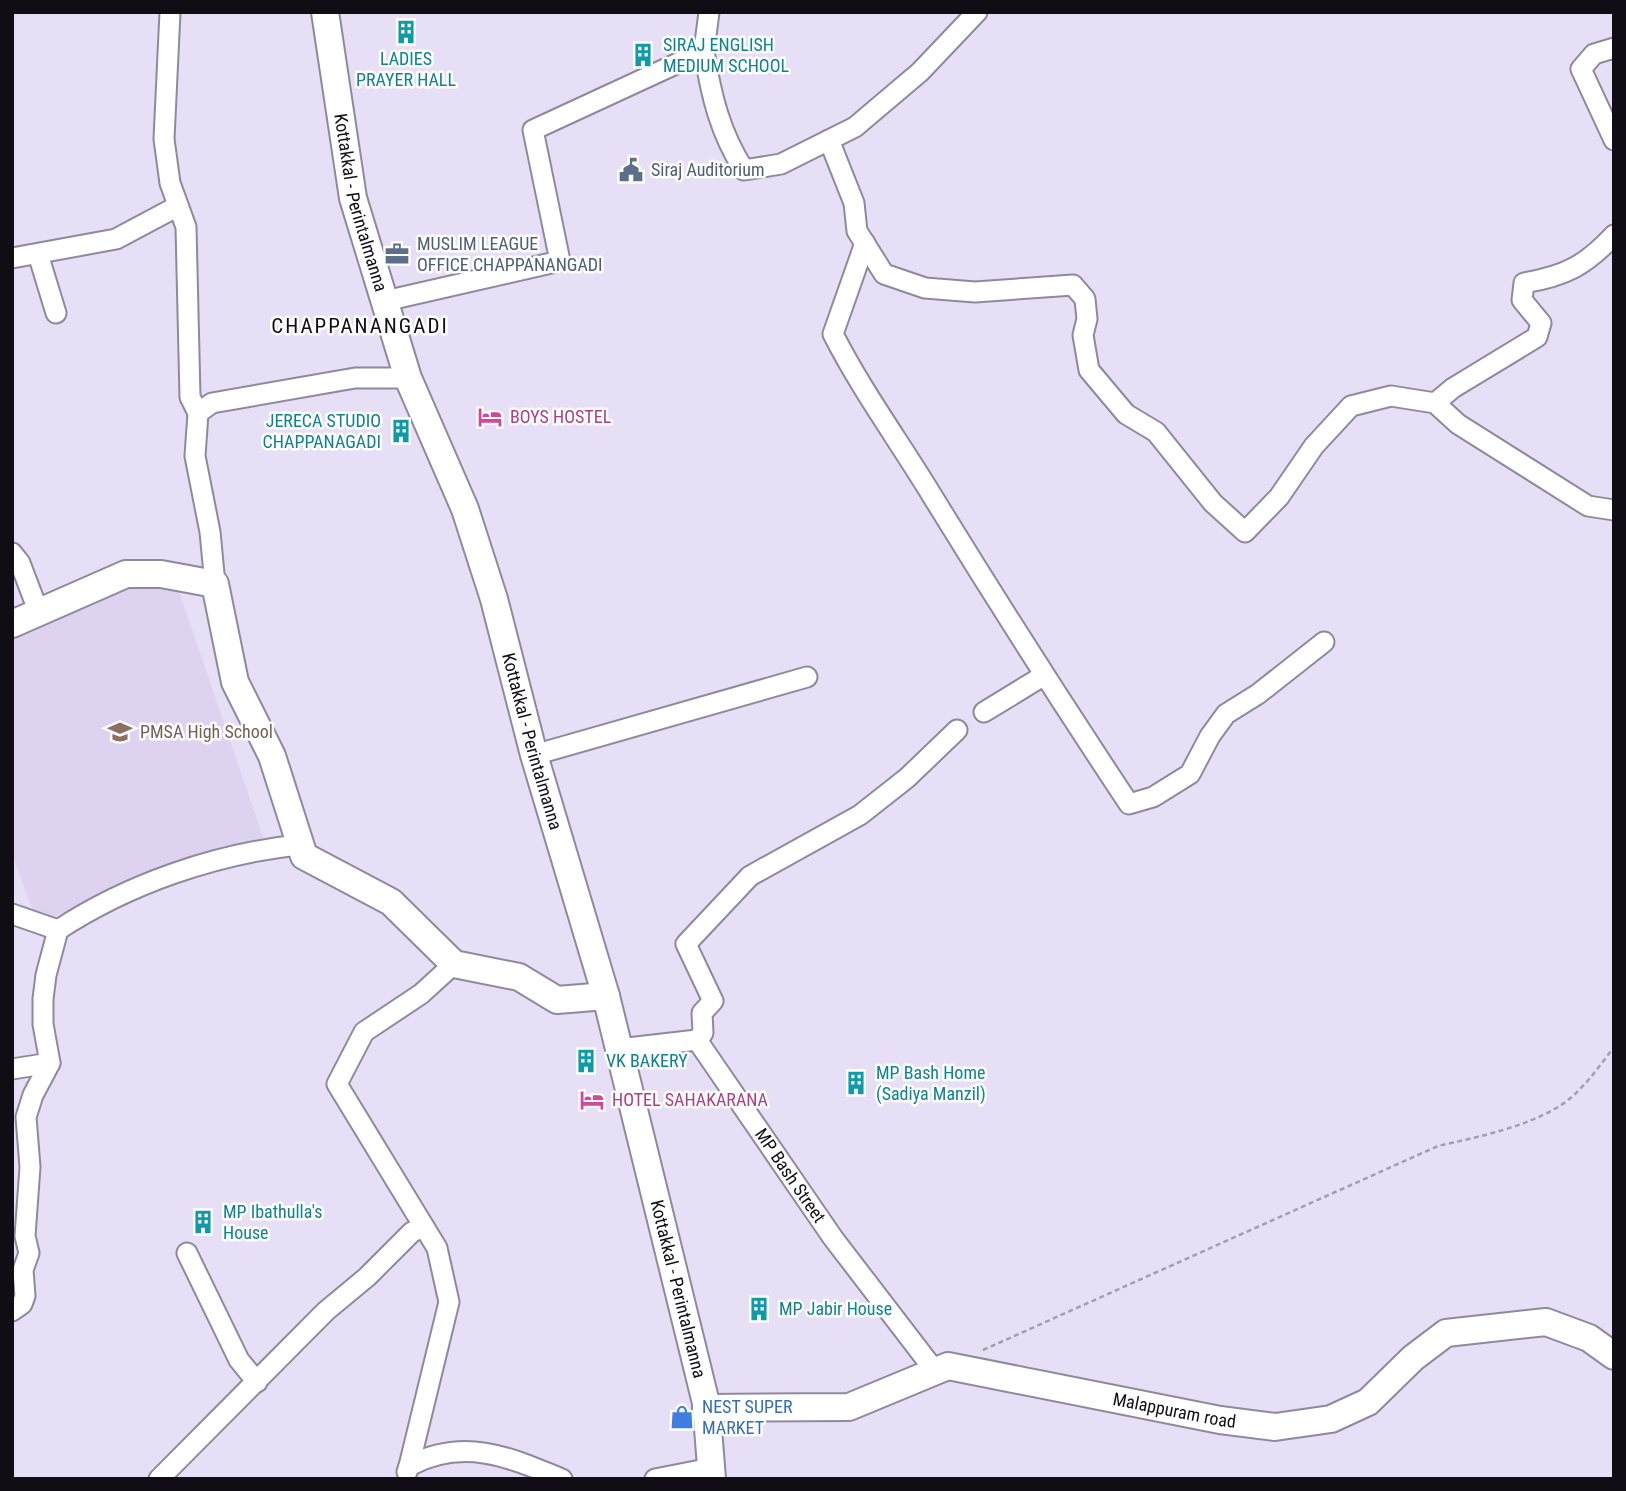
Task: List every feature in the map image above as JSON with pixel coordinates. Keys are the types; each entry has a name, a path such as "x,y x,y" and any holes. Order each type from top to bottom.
{"street":[{"path":"170,12 164,139 170,183 186,227 190,397 198,413 195,456 210,532 215,584 235,682 272,756 298,845 304,856 391,902 454,964 519,976 556,1000 606,996"},
{"name":"Kottakkal - Perintalmanna","path":"325,12 353,198 408,378 465,509 494,598 534,755 606,996 706,1408 712,1473"},
{"path":"709,12 704,51 711,92 726,143 744,170 781,164 855,127 920,72 977,12"},
{"path":"1614,48 1594,54 1581,69 1614,140"},
{"path":"386,301 560,261 533,130 704,51"},
{"path":"829,140 854,202 857,231 884,274 925,288 1015,291 1073,285 1085,299 1087,318 1083,335 1089,370 1126,414 1156,432 1213,503 1245,532 1279,497 1314,446 1351,406 1391,396 1435,403 1458,424 1588,506 1614,510"},
{"path":"12,258 116,239 178,206"},
{"path":"1435,403 1453,388 1537,337 1541,323 1522,300 1524,283 1561,276 1593,258 1614,235"},
{"path":"865,243 833,334 861,388 904,451 1043,676 1129,804 1153,797 1190,774 1210,736 1226,714 1258,694 1324,642"},
{"path":"38,254 56,313"},
{"path":"198,413 212,403 355,378 408,378"},
{"path":"12,553 20,563 39,613"},
{"path":"12,624 126,573 161,574 215,584"},
{"path":"984,712 1043,676"},
{"path":"534,755 807,677"},
{"path":"619,1049 697,1040 703,1033 702,1013 713,1001 686,944 750,876 860,815 907,778 957,730"},
{"path":"12,1311 22,1304 23,1270 29,1253 25,1236 30,1167 26,1116 33,1095 50,1063 43,1024 43,999 46,975 58,930 95,906 169,875 268,849 298,845"},
{"path":"12,914 58,930"},
{"path":"407,1473 449,1302 437,1248 337,1084 364,1032 421,994 454,964"},
{"name":"MP Bash Street","path":"697,1040 833,1238 941,1368"},
{"path":"12,1069 50,1063"},
{"path":"159,1479 326,1311 360,1284 412,1232 424,1227"},
{"path":"187,1253 239,1360 257,1382"},
{"name":"Malappuram road","path":"941,1368 1220,1420 1275,1427 1331,1419 1368,1402 1413,1358 1446,1334 1546,1322 1589,1338 1614,1356"},
{"path":"706,1408 849,1407 941,1368"},
{"path":"407,1473 428,1456 474,1452 500,1454 562,1479"},
{"path":"655,1479 712,1473"}],"path":[{"path":"941,1368 1438,1146 1491,1134 1558,1107 1591,1077 1614,1047"}],"shaded area":[{"name":"PMSA High School","path":"172,571 264,840 37,922 12,854 12,625"}],"place":[{"name":"LADIES PRAYER HALL","path":"406,32"},
{"name":"SIRAJ ENGLISH MEDIUM SCHOOL","path":"643,55"},
{"name":"Siraj Auditorium","path":"631,170"},
{"name":"MUSLIM LEAGUE OFFICE CHAPPANANGADI","path":"397,254"},
{"name":"BOYS HOSTEL","path":"490,417"},
{"name":"JERECA STUDIO CHAPPANAGADI","path":"401,431"},
{"name":"PMSA High School","path":"120,732"},
{"name":"VK BAKERY","path":"586,1061"},
{"name":"MP Bash Home (Sadiya Manzil)","path":"856,1083"},
{"name":"HOTEL SAHAKARANA","path":"592,1100"},
{"name":"MP Ibathulla's House","path":"203,1222"},
{"name":"MP Jabir House","path":"759,1309"},
{"name":"NEST SUPER MARKET","path":"682,1417"}],"district":[{"name":"CHAPPANANGADI","path":"360,326"}]}
